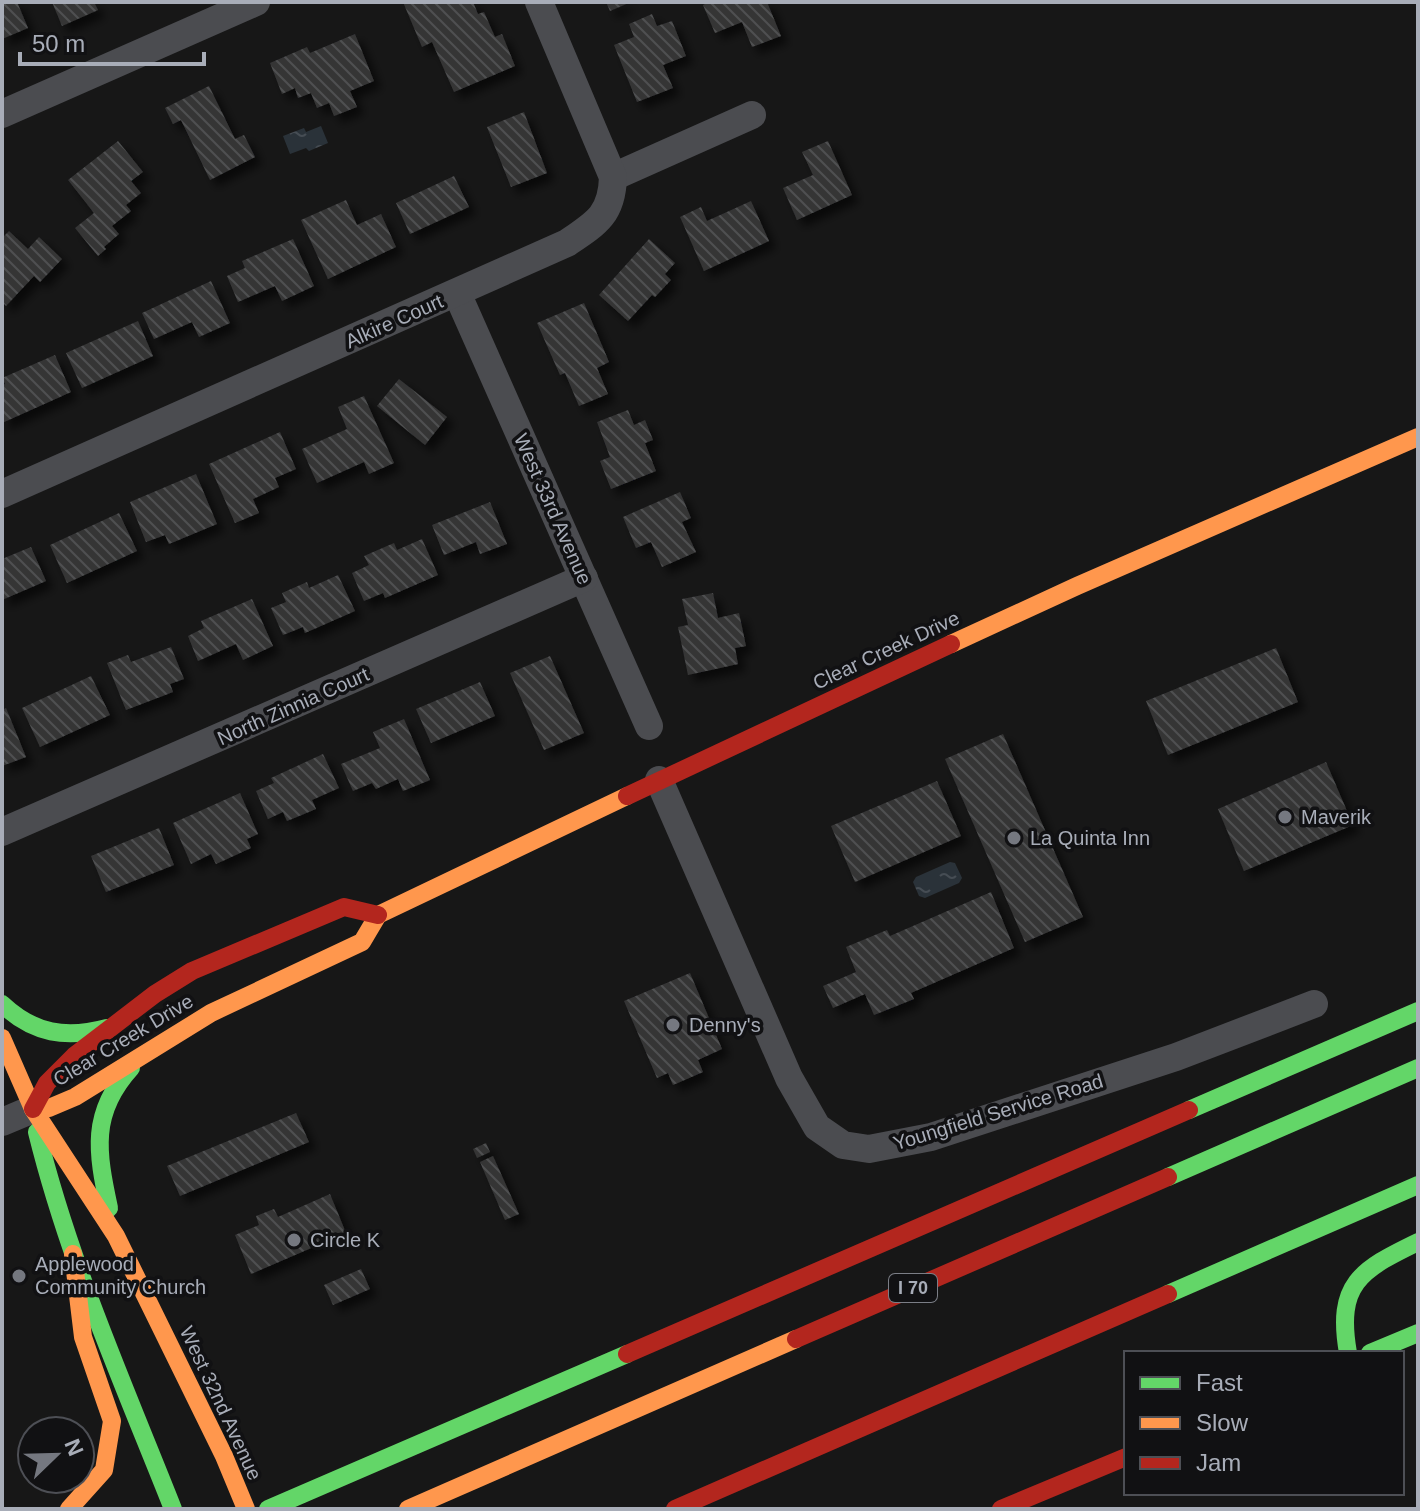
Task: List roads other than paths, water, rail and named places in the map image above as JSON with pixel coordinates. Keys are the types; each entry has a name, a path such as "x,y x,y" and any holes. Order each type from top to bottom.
{"main road":[{"name":"Clear Creek Drive","path":"33,1109 60,1104 231,1003 362,942 378,915 659,780 1077,586 1418,437"},
{"name":"Clear Creek Drive","path":"33,1109 47,1083 60,1068 113,1025 183,977 254,943 344,907 378,915"},
{"path":"2,1004 24,1024 54,1035 83,1034 113,1025"},
{"path":"268,1509 1418,1011"},
{"name":"West 32nd Avenue","path":"2,1038 33,1109 116,1236 224,1456 246,1509"},
{"path":"116,1236 99,1160 100,1120 118,1080 148,1053"},
{"name":"I 70","path":"408,1509 1418,1068"},
{"name":"West 32nd Avenue","path":"33,1109 47,1173 73,1254 173,1509"},
{"path":"675,1509 1418,1185"},
{"path":"1348,1351 1342,1316 1347,1293 1371,1267 1418,1242"},
{"path":"69,1509 104,1470 112,1421 83,1337 73,1254"},
{"path":"1375,1351 1418,1333"},
{"path":"1001,1509 1124,1458"}],"street":[{"path":"2,114 256,2"},
{"path":"539,2 613,177 752,115"},
{"name":"Alkire Court","path":"2,494 567,243 606,213 613,196 613,177"},
{"name":"West 33rd Avenue","path":"457,293 649,726"},
{"name":"North Zinnia Court","path":"2,832 584,578"},
{"name":"Youngfield Service Road","path":"659,780 789,1078 817,1127 843,1145 869,1149 931,1137 1176,1057 1314,1004"},
{"path":"2,1122 33,1109"}],"water":[{"path":"321,126 328,143 309,151 306,148 290,154 283,136"},
{"path":"950,862 955,863 962,878 959,883 925,898 919,896 913,882 916,877"}],"place":[{"name":"Maverik","path":"1285,817"},
{"name":"La Quinta Inn","path":"1014,838"},
{"name":"Denny's","path":"673,1025"},
{"name":"Circle K","path":"294,1240"},
{"name":"Applewood Community Church","path":"19,1276"}]}
